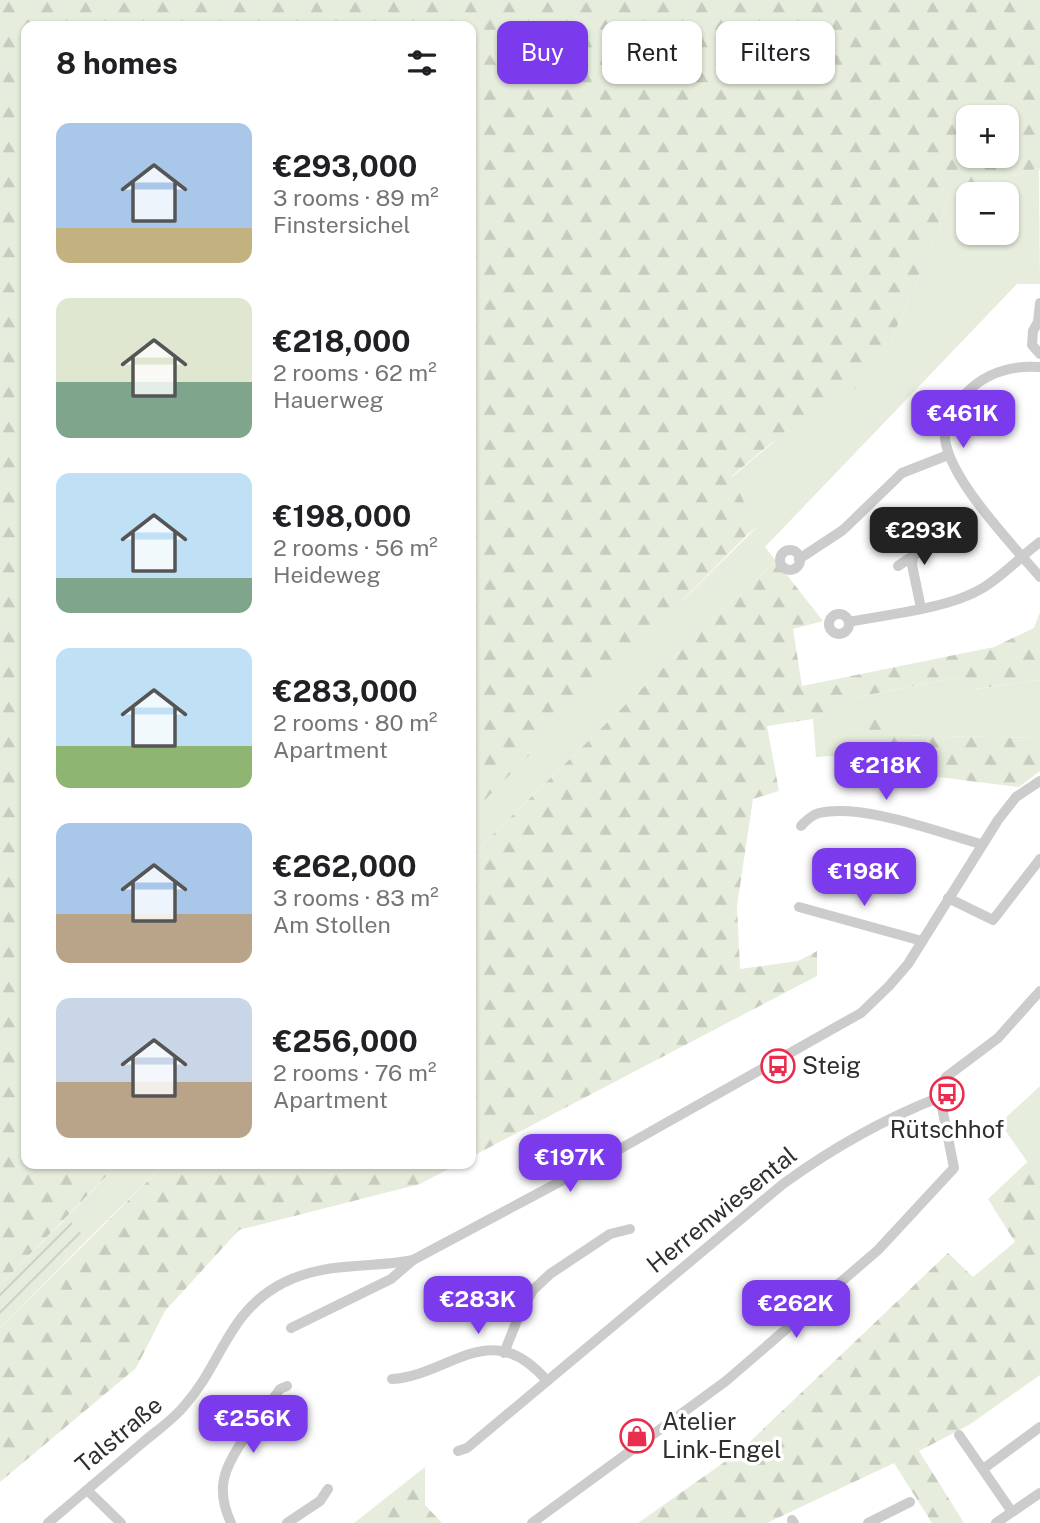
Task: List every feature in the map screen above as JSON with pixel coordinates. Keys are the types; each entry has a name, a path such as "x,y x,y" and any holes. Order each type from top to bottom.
{"street":[{"path":"1040,303 1039,323 1033,331 1032,345 1040,354 1040,367 996,373 970,389 954,406 945,429 948,455 987,515 1040,577"},
{"path":"799,559 843,530 902,473 948,455"},
{"path":"849,622 944,603 983,589 1040,542"},
{"path":"898,566 932,543"},
{"path":"914,555 912,565 921,608"},
{"name":"Talstraße","path":"291,1328 391,1279 413,1260 607,1156 861,1013 908,964 981,844 1016,797 1040,780"},
{"path":"801,826 817,813 862,813 981,844"},
{"path":"948,898 993,920 1040,859"},
{"path":"799,907 922,941"},
{"path":"532,1523 726,1381 878,1250 954,1168 940,1097 946,1077 998,1038 1040,991"},
{"name":"Herrenwiesental","path":"458,1451 467,1448 783,1184 880,1124 940,1097"},
{"name":"Herrenwiesental","path":"504,1353 520,1313 533,1290 550,1274 610,1234 630,1229"},
{"name":"Talstraße","path":"48,1523 183,1408 206,1378 226,1336 262,1295 302,1275 338,1266 391,1264 413,1260"},
{"path":"392,1379 403,1378 483,1350 504,1353 522,1360 547,1381"},
{"path":"231,1523 223,1490 229,1464 280,1389 287,1386"},
{"path":"983,1469 1040,1427"},
{"path":"959,1435 1012,1512"},
{"path":"287,1523 320,1501 328,1489"},
{"path":"87,1490 121,1523"},
{"path":"996,1523 1040,1493"},
{"path":"867,1523 886,1519 910,1502"}],"green space":[{"path":"0,0 1040,0 1040,172 1039,168 992,182 956,182 956,193 948,195 938,232 889,345 867,381 770,444 732,476 756,528 476,809 476,21 21,21 21,1169 113,1169 0,1285"},
{"path":"1039,168 1040,284 1017,284 765,547 776,561 720,612 476,851 476,809 554,727 756,528 732,477 889,345 938,232 948,195 956,193 956,245 1019,245 1019,182 992,182"},
{"path":"776,561 823,621 793,629 802,686 994,647 1034,628 1040,612 1040,680 974,689 955,678 862,696 813,719 767,726 779,791 753,799 737,906 740,969 798,961 817,951 817,976 476,1154 476,851 720,612"},
{"path":"955,678 975,689 1040,680 1040,738 891,735 863,719 863,754 816,757 813,719 862,696"},
{"path":"862,719 891,719 891,735 1040,738 1040,771 1019,787 930,776 930,755 863,754"},
{"path":"1040,1086 1040,1150 1028,1163 1000,1123"},
{"path":"1040,1150 1040,1375 969,1425 919,1451 964,1523 932,1523 894,1463 767,1523 638,1523 740,1451 948,1253 973,1277 1015,1242 988,1199"},
{"path":"113,1169 160,1169 87,1240 67,1217"},
{"path":"160,1169 448,1169 420,1184 239,1230 165,1311 136,1368 0,1482 0,1328"},
{"path":"67,1217 87,1240 0,1328 0,1285"},
{"path":"425,1467 425,1505 442,1523 354,1523"}],"place":[{"name":"Steig","path":"778,1066"},
{"name":"Rütschhof","path":"947,1094"},
{"name":"Atelier Link-Engel","path":"637,1436"}]}
